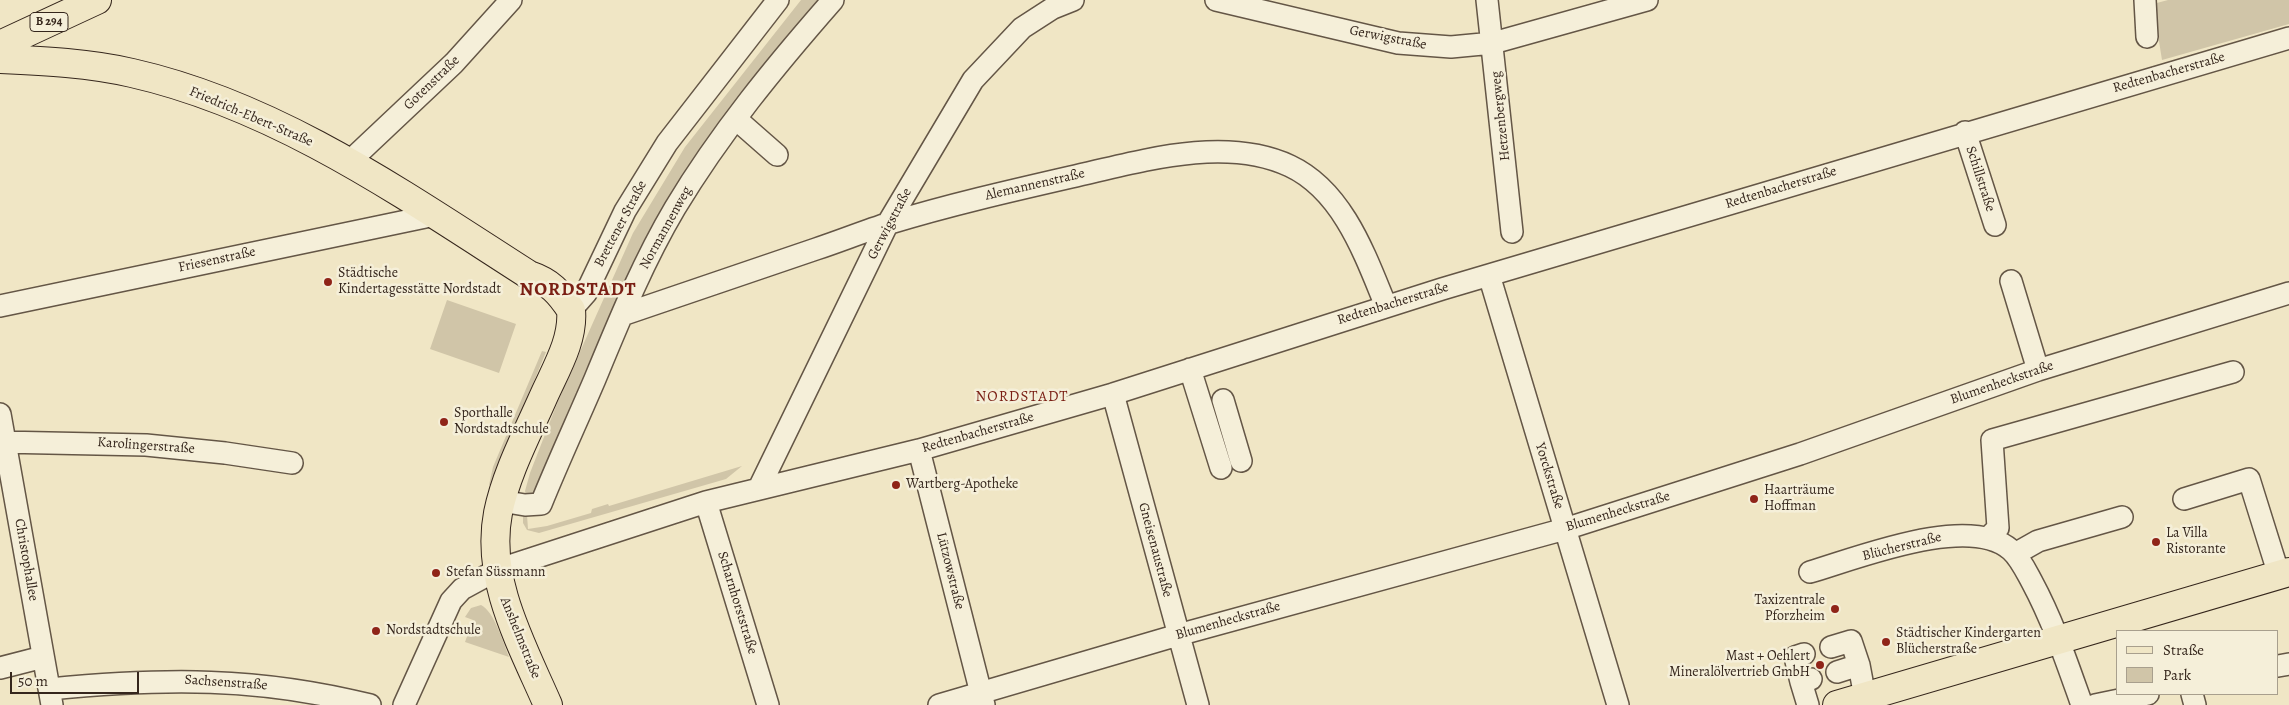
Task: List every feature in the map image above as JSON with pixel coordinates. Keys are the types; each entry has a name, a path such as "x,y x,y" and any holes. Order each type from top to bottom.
{"main road":[{"name":"B 294","path":"0,45 97,0"},
{"name":"Friedrich-Ebert-Straße","path":"0,59 94,66 134,73 167,82 269,121 348,162 529,275 549,283 558,290 571,310"},
{"path":"497,570 496,536 501,501 508,479 569,338 571,310"},
{"name":"Anshelmstraße","path":"497,570 510,615 548,705"},
{"path":"1837,705 2284,573"}],"street":[{"name":"Gotenstraße","path":"348,162 454,63 511,0"},
{"name":"Brettener Straße","path":"571,310 586,293 625,211 667,143 778,0"},
{"name":"Normannenweg","path":"501,501 525,505 541,504 622,315 654,247 675,208 700,168 736,119 833,0"},
{"name":"Gerwigstraße","path":"758,488 888,224 973,80 1022,28 1054,8 1073,0"},
{"name":"Gerwigstraße","path":"1216,0 1398,43 1428,47 1493,43 1647,0"},
{"name":"Hetzenbergweg","path":"1488,0 1512,232"},
{"path":"2145,0 2147,37"},
{"name":"Redtenbacherstraße","path":"497,570 706,502 919,450 1113,394 1488,275 1965,132 2289,38"},
{"path":"736,119 777,155"},
{"name":"Schillstraße","path":"1965,132 1995,226"},
{"name":"Alemannenstraße","path":"622,315 888,224 987,196 1142,161 1206,153 1248,154 1288,165 1305,174 1335,204 1362,248 1386,306"},
{"name":"Friesenstraße","path":"0,306 435,215"},
{"name":"Yorckstraße","path":"1488,275 1618,705"},
{"path":"2011,281 2038,370"},
{"name":"Blumenheckstraße","path":"939,705 983,699 1178,635 1565,529 1800,454 2038,370 2289,293"},
{"path":"1190,369 1220,468"},
{"path":"1988,538 1998,528 1992,440 2233,372"},
{"name":"Gneisenaustraße","path":"1113,394 1198,705"},
{"path":"1214,448 1238,451 1223,400"},
{"name":"Christophallee","path":"0,414 2,441 51,697"},
{"name":"Karolingerstraße","path":"2,441 146,445 225,453 292,463"},
{"name":"Lützowstraße","path":"919,450 983,699"},
{"path":"2184,499 2249,479 2284,573"},
{"name":"Scharnhorststraße","path":"706,502 768,705"},
{"path":"2015,554 2038,541 2122,517"},
{"name":"Blücherstraße","path":"1810,572 1926,538 1954,535 1988,538 2002,544 2015,554 2037,591 2059,639 2082,705"},
{"path":"404,705 451,601 462,588 497,570"},
{"path":"1830,647 1851,641 1859,665 1865,696"},
{"path":"1804,654 1795,657 1806,681 1808,705"},
{"path":"0,668 43,657"},
{"path":"1837,672 1859,665"},
{"name":"Sachsenstraße","path":"51,697 127,682 200,680 295,689 370,705"},
{"path":"2095,705 2143,695"}],"green space":[{"path":"801,0 826,0 772,64 592,361 578,389 538,495 526,495 525,491 530,473 558,401 633,233 685,147"},
{"path":"2168,0 2289,0 2289,24 2162,60 2153,4"},
{"path":"447,300 516,324 499,373 430,349"},
{"path":"542,351 546,352 491,485 489,485 493,467"},
{"path":"742,466 726,479 539,533 527,530 523,523 523,515 527,515 528,529 547,526 591,513 592,509 608,504 609,506"},
{"path":"481,605 486,608 494,621 509,657 465,642 473,620 465,617 471,608"}],"place":[{"name":"Städtische Kindertagesstätte Nordstadt","path":"328,282"},
{"name":"Sporthalle Nordstadtschule","path":"444,422"},
{"name":"Wartberg-Apotheke","path":"896,485"},
{"name":"Haarträume Hoffman","path":"1754,499"},
{"name":"La Villa Ristorante","path":"2156,542"},
{"name":"Stefan Süssmann","path":"436,573"},
{"name":"Taxizentrale Pforzheim","path":"1835,609"},
{"name":"Nordstadtschule","path":"376,631"},
{"name":"Städtischer Kindergarten Blücherstraße","path":"1886,642"},
{"name":"Mast + Oehlert Mineralölvertrieb GmbH","path":"1820,665"}],"district":[{"name":"NORDSTADT","path":"578,290"},
{"name":"NORDSTADT","path":"1022,397"}]}
